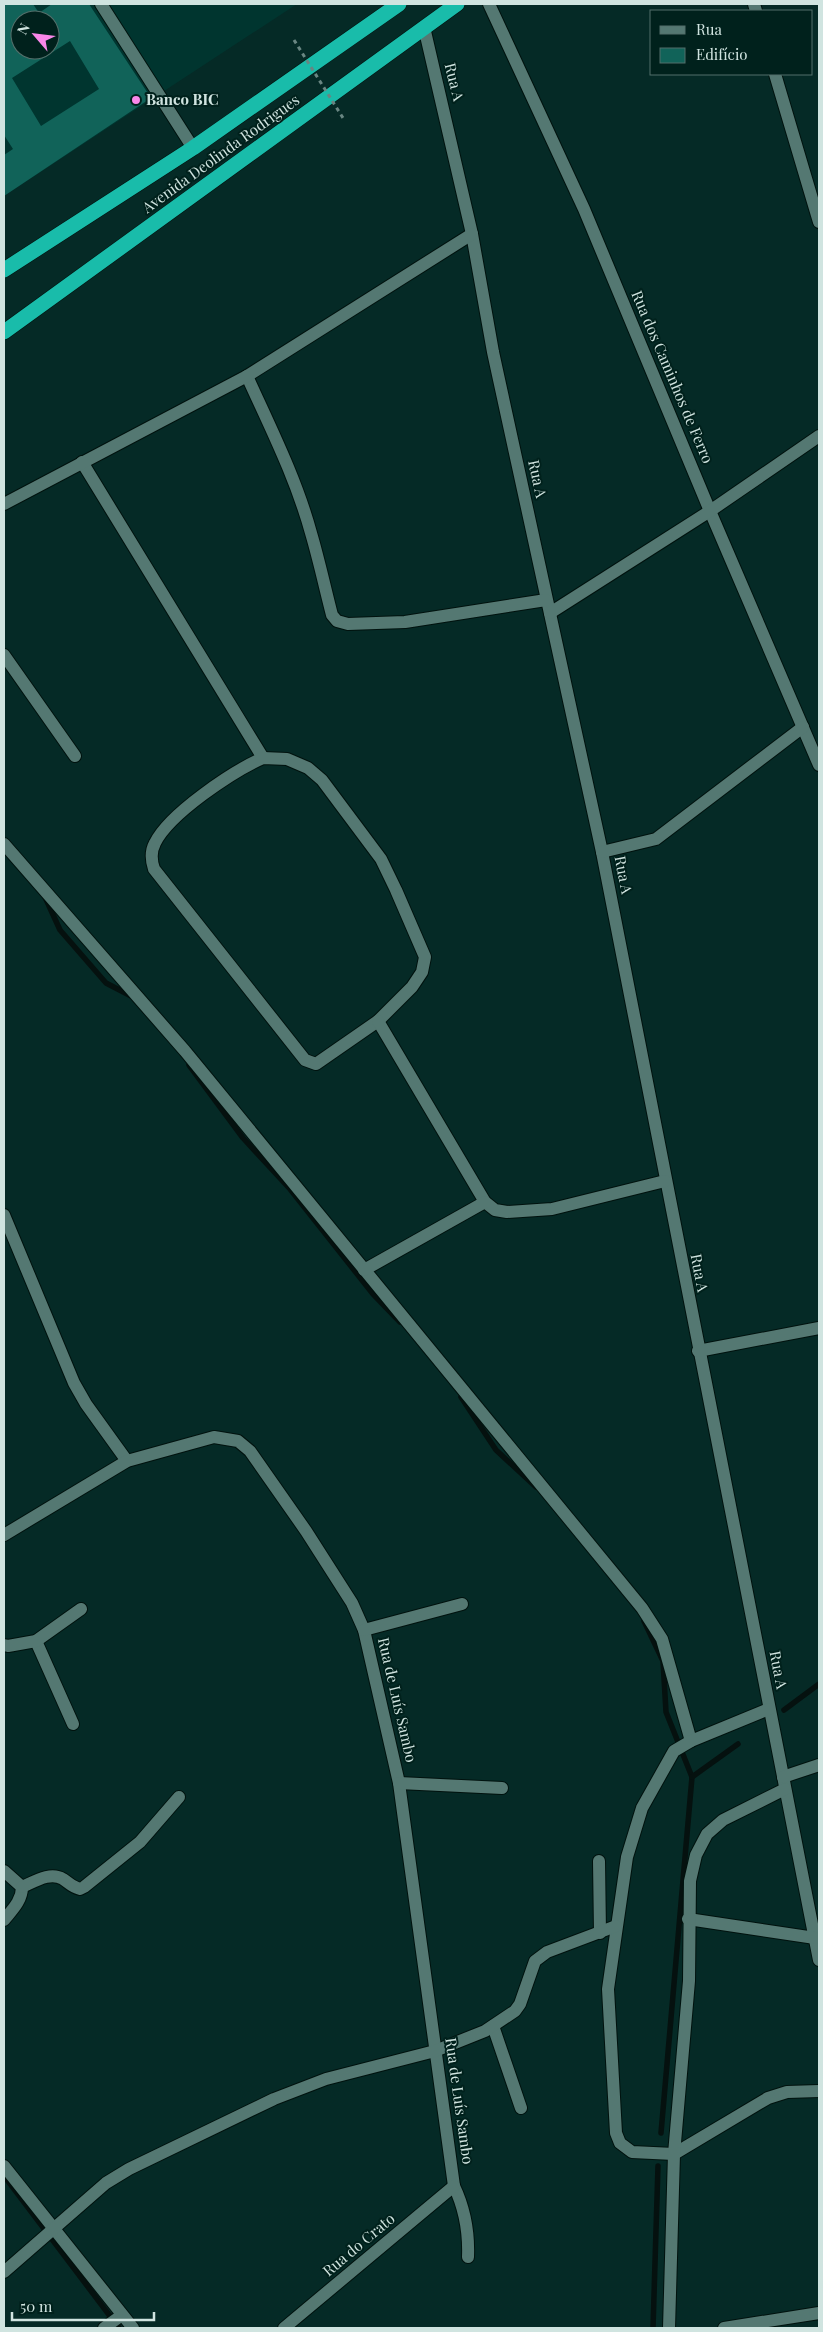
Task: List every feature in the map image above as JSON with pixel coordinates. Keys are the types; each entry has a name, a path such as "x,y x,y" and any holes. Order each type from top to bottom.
{"highway":[{"name":"Avenida Deolinda Rodrigues","path":"4,270 193,148 399,4"},
{"name":"Avenida Deolinda Rodrigues","path":"4,332 457,4"}],"street":[{"path":"100,4 193,148"},
{"name":"Rua dos Caminhos de Ferro","path":"489,4 584,209 710,512 819,764"},
{"name":"Rua A","path":"424,27 472,234 493,352 602,852 698,1351 784,1783"},
{"path":"775,75 819,222"},
{"path":"4,504 247,376 472,234"},
{"path":"247,376 284,456 301,502 312,533 332,615 337,621 348,624 405,622 546,600"},
{"path":"550,613 710,512 819,436"},
{"path":"82,462 263,758"},
{"path":"4,655 75,756"},
{"path":"602,852 656,839 803,726"},
{"path":"263,758 287,759 308,768 322,780 380,859 425,956 422,972 412,987 378,1022 316,1064 305,1060 154,869 150,857 154,843 164,830 189,806 231,774 263,758"},
{"path":"4,844 185,1051 642,1608 662,1639 690,1741"},
{"path":"378,1022 484,1202 494,1210 508,1212 552,1209 665,1181"},
{"path":"364,1270 484,1202"},
{"path":"4,1215 74,1383 86,1404 127,1461"},
{"path":"698,1351 819,1328"},
{"name":"Rua de Luís Sambo","path":"4,1535 127,1461 214,1437 238,1441 250,1451 306,1531 352,1603 364,1630 399,1783 454,2186 463,2205 468,2231 468,2257"},
{"path":"364,1630 462,1604"},
{"path":"4,1645 36,1641 81,1609"},
{"path":"36,1641 73,1724"},
{"path":"769,1708 690,1741 674,1751 642,1808 627,1858 616,1926 608,2005 612,2040 616,2133 620,2143 632,2152 660,2155 674,2154 768,2098 787,2092 819,2090"},
{"path":"669,2328 674,2154 688,1981 688,1919 692,1872 696,1855 707,1834 723,1820 784,1783 819,1765"},
{"path":"399,1783 502,1788"},
{"path":"784,1783 819,1960"},
{"path":"22,1887 56,1875 73,1887 80,1889 84,1887 140,1842 179,1797"},
{"path":"599,1861 600,1933"},
{"path":"4,1871 22,1887"},
{"path":"4,1920 19,1900 22,1887"},
{"path":"688,1919 815,1938"},
{"path":"4,2272 106,2183 129,2169 274,2098 326,2078 435,2051 493,2026 515,2011 520,2004 535,1961 538,1958 547,1952 616,1926"},
{"path":"493,2026 521,2108"},
{"path":"4,2166 133,2328"},
{"name":"Rua do Crato","path":"284,2328 454,2186"},
{"path":"724,2328 819,2313"},
{"path":"104,2328 122,2315"}],"path":[{"path":"294,40 343,118"}],"shaded area":[{"path":"4,4 297,4 4,196"}],"building":[{"path":"4,4 33,4 37,10 10,10 10,60 40,60 12,78 41,126 99,89 70,41 60,47 60,10 43,10 52,4 89,4 151,98 4,196 4,155 13,149 4,135"}],"waterway":[{"path":"45,897 60,930 106,983 133,997"},
{"path":"189,1065 243,1138 290,1189 373,1294 400,1322"},
{"path":"461,1397 496,1450 536,1487"},
{"path":"644,1621 663,1661 666,1712 692,1777 661,2133"},
{"path":"784,1710 819,1684"},
{"path":"692,1777 738,1744"},
{"path":"653,2328 658,2166"},
{"path":"5,2177 119,2328"}],"place":[{"name":"Banco BIC","path":"136,100"}]}
